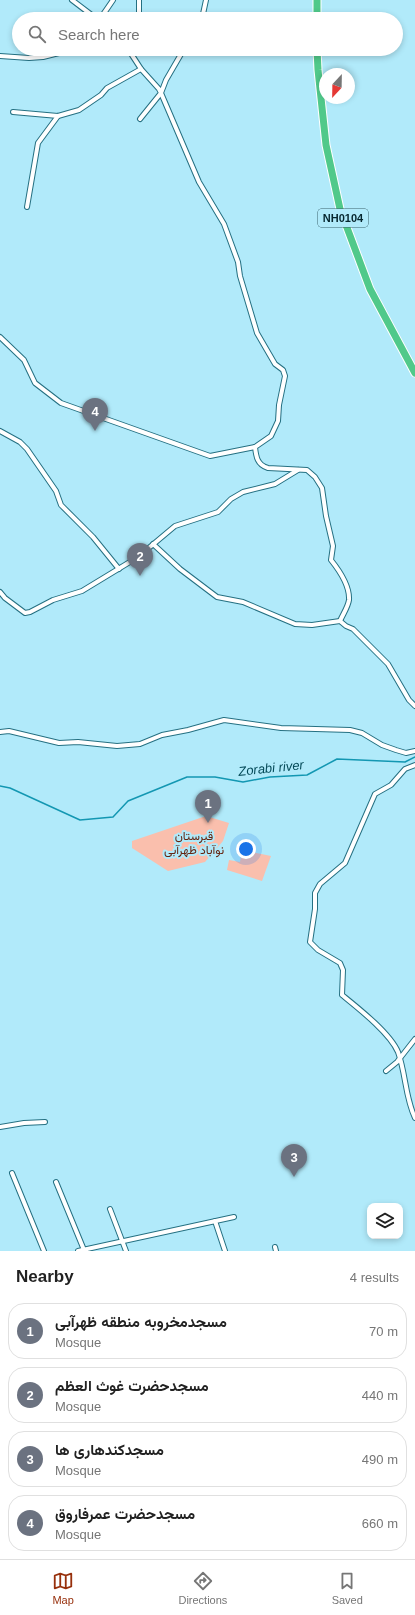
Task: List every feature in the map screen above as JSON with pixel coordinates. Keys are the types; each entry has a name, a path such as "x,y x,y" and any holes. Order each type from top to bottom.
{"highway":[{"path":"317,0 317,12"},
{"name":"NH0104","path":"317,56 326,145 340,209 370,289 415,373"}],"street":[{"path":"72,0 88,12"},
{"path":"105,12 113,0"},
{"path":"139,0 139,12"},
{"path":"203,12 206,0"},
{"path":"0,56 29,58 47,56"},
{"path":"0,337 24,360 34,383 61,403 210,456 255,447 271,436 278,422 279,405 285,376 283,370 276,364 257,333 240,276 238,262 224,224 199,182 159,89 141,69 133,56"},
{"path":"140,119 161,93 166,80 180,56"},
{"path":"12,112 58,116 79,110 101,95 107,88 141,69"},
{"path":"27,207 38,143 58,116"},
{"path":"0,432 20,442 27,449 56,491 61,505 93,537 120,569"},
{"path":"255,447 257,459 262,466 279,469 307,470 315,477 322,488 326,516 333,546 331,560 338,569 347,587 349,600 340,621"},
{"path":"0,592 5,598 25,613 53,600 82,591 120,569 154,544 175,526 218,512 231,499 243,492 275,484 300,470"},
{"path":"154,544 180,569 217,598 243,602 295,624 312,625 340,621 353,629 388,664 409,700 415,706"},
{"path":"0,732 9,731 59,743 78,742 117,746 140,744 162,735 188,730 224,720 281,728 350,730 362,733 382,745 396,750 406,753 415,751"},
{"path":"415,765 405,769 391,785 375,794 345,863 320,884 315,893 315,909 310,942 318,950 340,963 343,970 342,995 377,1026 393,1044 400,1058 409,1106 415,1118"},
{"path":"386,1071 400,1058 415,1039"},
{"path":"0,1127 24,1122 45,1122"},
{"path":"12,1172 44,1251"},
{"path":"56,1182 84,1250"},
{"path":"110,1209 126,1251"},
{"path":"78,1251 234,1217"},
{"path":"215,1221 225,1251"}],"green space":[{"name":"قبرستان نوآباد ظهرآبی","path":"206,816 229,823 223,841 205,862 168,871 132,848 132,841"},
{"path":"242,850 271,856 262,881 227,870 229,860 240,862"}],"waterway":[{"name":"Zorabi river","path":"0,786 10,788 80,820 113,817 128,801 187,777 215,777 243,782 270,777 307,775 337,759 405,762 415,757"}],"place":[{"name":"مسجدحضرت عمرفاروق","path":"95,431"},
{"name":"مسجدحضرت غوث العظم","path":"140,576"},
{"name":"مسجدمخروبه منطقه ظهرآبی","path":"208,823"},
{"name":"مسجدکندهاری ها","path":"294,1177"}]}
